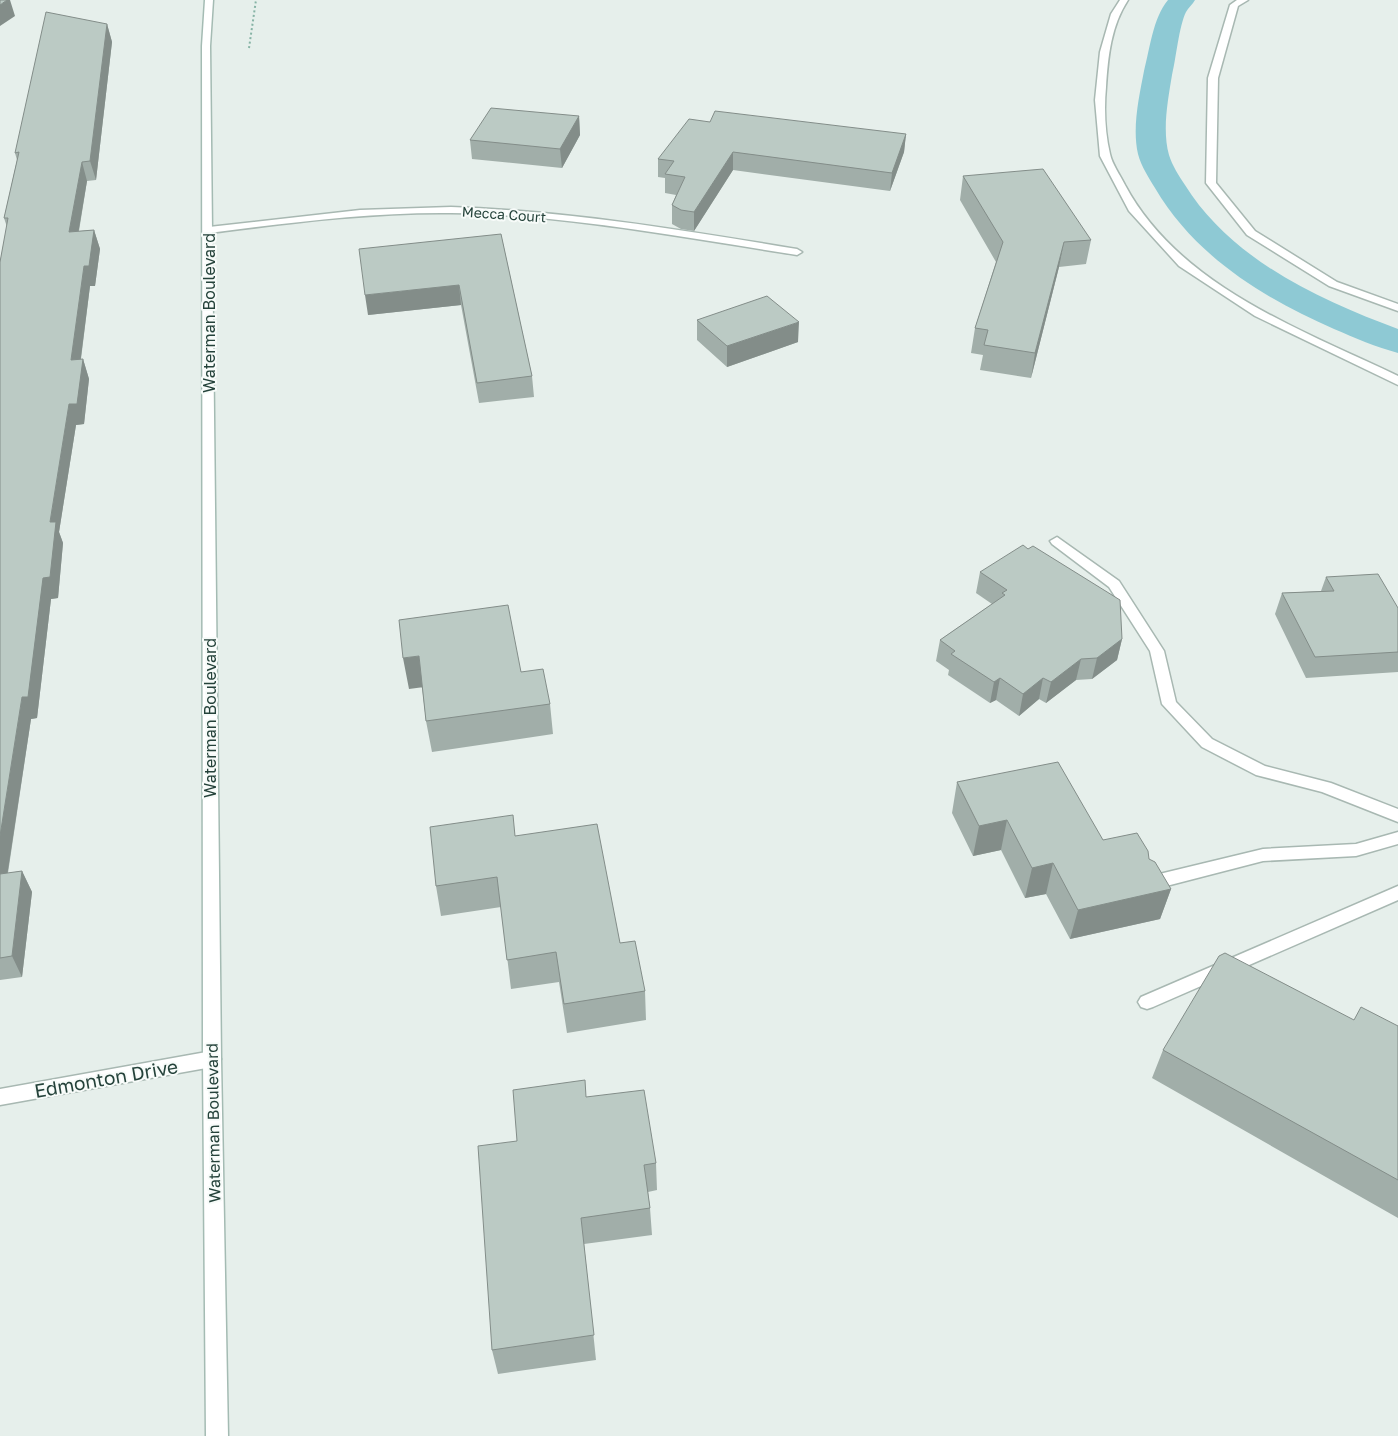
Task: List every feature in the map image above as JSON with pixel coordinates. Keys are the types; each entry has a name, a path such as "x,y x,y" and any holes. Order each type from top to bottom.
{"main road":[{"name":"Waterman Boulevard","path":"209,0 206,46 209,230 212,1059 217,1436"},
{"path":"1124,0 1116,14 1104,52 1100,100 1105,156 1133,209 1183,264 1259,314 1398,381"},
{"path":"1244,0 1234,5 1213,78 1211,183 1251,233 1333,284 1398,308"},
{"name":"Mecca Court","path":"209,230 286,220 450,210 535,215 798,252"},
{"path":"1057,541 1114,584 1157,651 1169,704 1207,743 1261,771 1324,787 1398,816"},
{"path":"1147,884 1263,855 1356,850 1398,838"},
{"path":"1147,1002 1398,893"},
{"name":"Edmonton Drive","path":"0,1097 102,1077 212,1059"}],"path":[{"path":"249,48 256,0"}],"building":[{"path":"0,0 7,0 0,5"},
{"path":"46,12 107,24 90,161 82,162 69,232 94,230 89,266 84,266 71,360 83,359 77,404 69,404 50,522 56,522 50,577 43,578 28,697 22,697 0,836 0,262 8,218 4,218 19,152 15,153"},
{"path":"491,108 579,116 560,149 470,140"},
{"path":"715,111 906,134 892,173 733,152 694,212 681,210 672,205 685,177 665,174 674,161 658,159 689,119 710,122"},
{"path":"1043,169 1091,240 1064,242 1035,353 984,345 988,330 975,328 1003,242 963,176"},
{"path":"501,234 532,376 477,383 459,285 365,295 359,249"},
{"path":"767,296 799,322 727,346 697,320"},
{"path":"1023,545 1028,549 1033,546 1120,600 1122,639 1097,658 1081,659 1051,682 1043,678 1023,694 1000,678 994,682 951,654 955,651 940,640 1005,595 1002,593 1007,590 980,572"},
{"path":"1378,574 1398,608 1398,652 1315,657 1282,593 1334,591 1326,577"},
{"path":"508,605 521,672 543,669 550,704 426,721 419,656 403,658 399,620"},
{"path":"1058,762 1103,840 1137,833 1148,851 1149,859 1155,862 1171,889 1078,910 1053,863 1032,868 1007,820 979,826 957,782"},
{"path":"513,815 515,836 597,824 620,943 635,941 645,991 564,1004 556,952 507,960 497,877 436,886 430,827"},
{"path":"22,871 12,956 0,958 0,874"},
{"path":"1225,953 1354,1020 1361,1007 1398,1026 1398,1180 1163,1050 1219,956"},
{"path":"585,1080 586,1097 644,1090 656,1163 644,1165 650,1208 581,1218 594,1335 492,1350 478,1146 517,1141 513,1090"}],"waterway":[{"path":"1182,0 1173,11 1160,63 1151,136 1155,159 1182,206 1206,233 1234,258 1265,279 1333,316 1398,342"}]}
